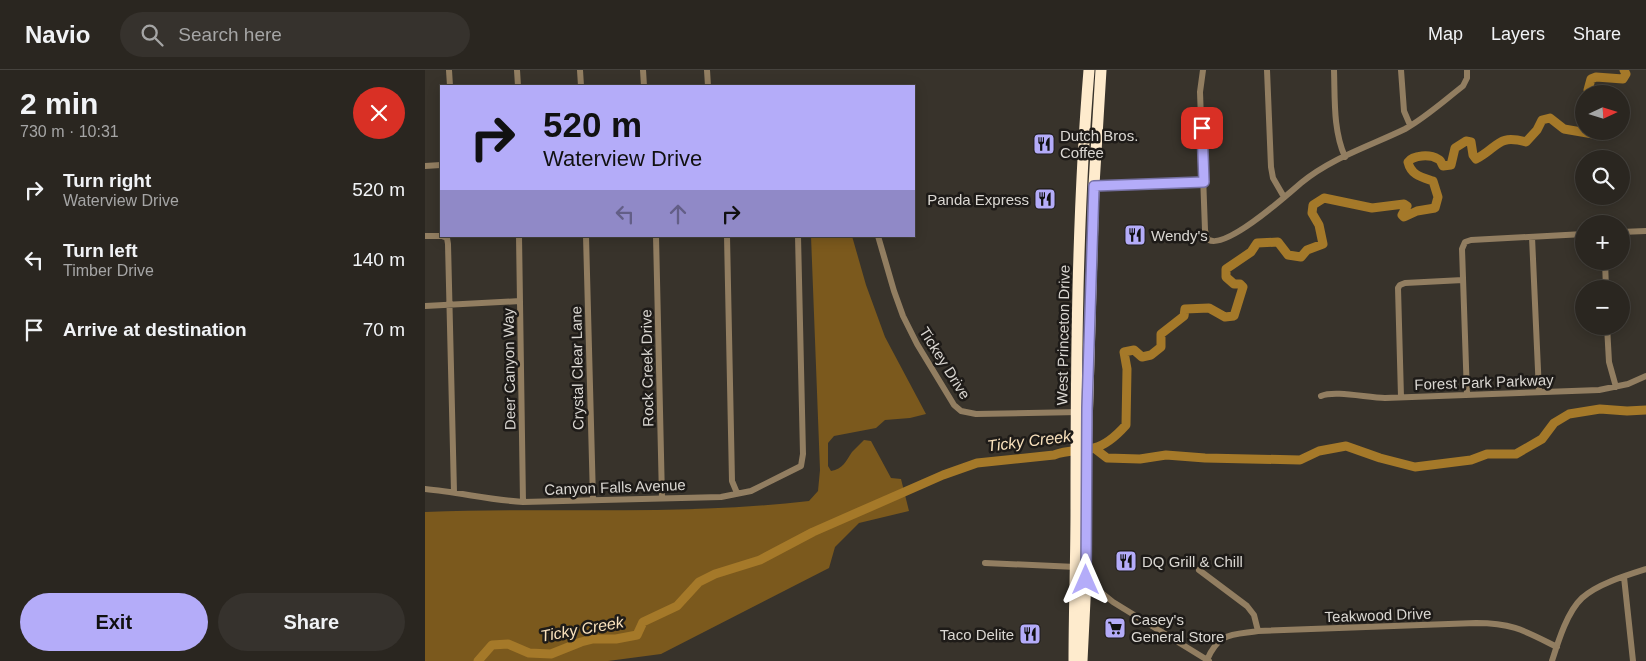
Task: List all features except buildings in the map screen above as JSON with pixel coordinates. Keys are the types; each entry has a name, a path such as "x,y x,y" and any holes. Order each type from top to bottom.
{"highway":[{"name":"West Princeton Drive","path":"1074,661 1088,185 1085,109 1089,70"},
{"name":"West Princeton Drive","path":"1088,185 1101,70"},
{"name":"West Princeton Drive","path":"1081,464 1086,580 1082,661"}],"street":[{"path":"449,70 450,85"},
{"path":"517,70 518,85"},
{"path":"580,70 581,85"},
{"path":"644,85 643,70 650,70"},
{"path":"707,70 708,85"},
{"path":"1203,70 1200,92 1205,230 1208,240 1218,240 1238,232 1321,168 1410,126 1465,83 1467,70"},
{"path":"1267,70 1271,167 1273,178 1284,197"},
{"path":"1334,70 1336,129 1345,157"},
{"path":"1401,70 1403,110 1410,126"},
{"path":"425,166 440,165"},
{"path":"1088,185 1204,182"},
{"path":"1630,231 1646,230"},
{"path":"1467,395 1462,249 1465,242 1471,240 1575,234"},
{"path":"425,236 440,237"},
{"path":"1532,236 1539,392"},
{"path":"443,237 449,305 454,492"},
{"name":"Deer Canyon Way","path":"519,237 523,502"},
{"name":"Crystal Clear Lane","path":"586,237 593,499"},
{"name":"Rock Creek Drive","path":"656,237 662,498"},
{"path":"727,237 732,481 737,494"},
{"name":"Canyon Falls Avenue","path":"425,489 454,492 495,500 523,502 721,497 751,491 801,466 803,454 798,237"},
{"name":"Tickey Drive","path":"878,237 894,291 907,326 941,386 957,408 974,414 1082,412"},
{"path":"1401,397 1398,288 1405,283 1463,280"},
{"path":"425,306 520,302"},
{"path":"1608,335 1609,362 1616,388"},
{"name":"Forest Park Parkway","path":"1321,396 1330,394 1371,398 1599,390 1616,388 1646,376"},
{"path":"985,564 1076,567 1086,580 1108,598 1208,660"},
{"path":"1552,661 1562,633 1579,601 1593,590 1646,569"},
{"path":"1199,570 1247,606 1254,615 1258,632"},
{"path":"1623,577 1633,661"},
{"name":"Teakwood Drive","path":"1208,660 1216,644 1223,637 1258,632 1498,623 1513,626 1557,647"}],"shaded area":[{"path":"811,237 852,237 866,285 885,337 926,414 910,418 885,420 876,428 834,436 828,443 828,466 831,471 839,468 864,440 871,441 891,478 901,479 909,511 859,523 835,547 829,568 661,654 608,661 425,661 425,512 665,510 761,506 809,501 818,491 820,470"}],"waterway":[{"path":"1589,85 1591,79 1596,77 1623,79 1626,74 1624,70"},
{"path":"478,661 492,645 508,644 529,653 551,654 593,639 616,639 637,635 643,622 677,606 699,582 715,574 760,560 813,532 943,475 977,463 1054,455 1098,447 1111,439 1126,425 1127,369 1124,352 1134,350 1142,357 1151,355 1161,347 1161,334 1184,316 1185,309 1209,308 1225,317 1234,316 1243,287 1240,284 1234,284 1226,277 1226,269 1251,252 1257,243 1278,242 1288,255 1301,257 1307,250 1323,244 1319,225 1312,213 1313,205 1324,198 1372,208 1404,204 1407,206 1402,215 1404,217 1417,211 1435,208 1438,197 1433,181 1417,175 1411,170 1408,162 1410,160 1422,156 1431,156 1439,159 1443,166 1451,165 1455,148 1466,141 1471,142 1473,155 1476,159 1503,141 1516,140 1526,142 1537,130 1542,120 1550,118 1564,129 1575,131"},
{"name":"Ticky Creek","path":"1094,448 1107,458 1140,459 1166,455 1205,458 1300,460 1319,451 1346,446 1380,458 1415,467 1471,460 1487,454 1516,454 1542,439 1554,423 1569,414 1600,409 1646,410"}],"place":[{"name":"Dutch Bros. Coffee","path":"1044,144"},
{"name":"Panda Express","path":"1045,199"},
{"name":"Wendy's","path":"1135,235"},
{"name":"DQ Grill & Chill","path":"1126,561"},
{"name":"Casey's General Store","path":"1115,628"},
{"name":"Taco Delite","path":"1030,634"}],"route":[{"path":"1086,580 1087,408 1094,186 1204,182 1202,128"}]}
